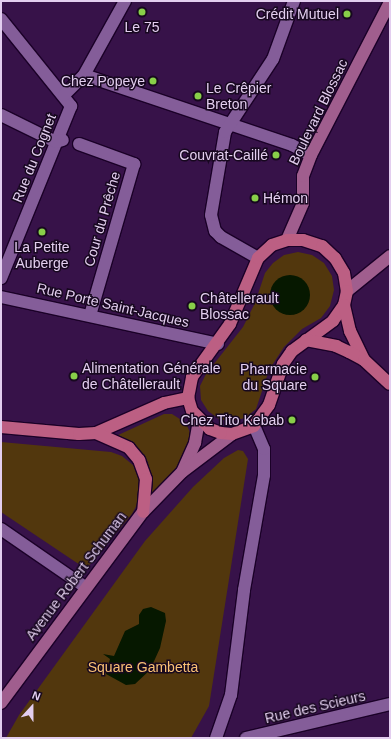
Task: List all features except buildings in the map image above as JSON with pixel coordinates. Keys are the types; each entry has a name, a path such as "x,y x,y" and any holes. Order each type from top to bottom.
{"main road":[{"name":"Boulevard Blossac","path":"288,240 303,203 303,176 311,155 390,2"},
{"path":"288,240 303,240 322,246 335,258 344,273 347,291 344,305 333,321 306,340 283,364 269,405 254,426 232,434 210,429 199,420 188,398 192,377 218,344 241,302 258,258 272,245 288,240"},
{"path":"347,291 390,256"},
{"path":"344,305 350,331 364,360"},
{"path":"306,340 336,346 364,360 390,384"},
{"path":"1,427 79,434 96,433 164,403 188,398"},
{"name":"Avenue Robert Schuman","path":"182,472 195,443 199,420"},
{"path":"96,433 129,448 139,460 146,480 143,512"},
{"name":"Avenue Robert Schuman","path":"1,703 85,587 143,512 182,472 232,434"}],"street":[{"path":"1,19 64,95 84,75 125,1"},
{"path":"258,258 221,237 215,231 211,215 229,124 263,78 273,59 294,1"},
{"path":"84,75 292,145 311,155"},
{"name":"Rue du Cognet","path":"1,278 61,141 71,106 64,95"},
{"path":"1,115 61,141"},
{"name":"Cour du Prêche","path":"79,144 134,164 90,315"},
{"name":"Rue Porte Saint-Jacques","path":"1,297 90,315 218,344"},
{"path":"216,738 232,695 244,590 264,475 264,449 254,426"},
{"path":"1,528 85,587"},
{"name":"Rue des Scieurs","path":"246,738 390,704"}],"green space":[{"path":"298,252 312,255 324,263 332,276 334,290 330,306 321,318 302,329 284,347 269,370 256,409 245,418 232,421 219,419 208,411 201,400 200,386 206,374 243,327 255,303 265,273 273,263 284,255"},
{"path":"164,414 172,414 186,423 191,435 190,444 182,462 152,496 148,462 139,449 116,436"},
{"path":"1,442 111,452 122,456 139,470 141,477 138,503 132,514 86,569 1,512"},
{"name":"Square Gambetta","path":"238,450 243,451 248,459 209,706 191,738 6,738 19,715 145,541 193,487 224,458"}],"shaded area":[{"path":"286,275 294,275 301,278 307,284 310,295 307,306 301,312 294,315 286,315 279,312 273,306 270,299 270,291 273,284 279,278"},
{"path":"151,607 165,613 166,621 160,648 150,670 135,684 126,685 106,674 110,659 103,654 114,656 125,631 139,624 139,615 143,609"}],"place":[{"name":"Le 75","path":"142,12"},
{"name":"Crédit Mutuel","path":"347,14"},
{"name":"Chez Popeye","path":"153,81"},
{"name":"Le Crêpier Breton","path":"198,96"},
{"name":"Couvrat-Caillé","path":"276,155"},
{"name":"Hémon","path":"255,198"},
{"name":"La Petite Auberge","path":"42,232"},
{"name":"Châtellerault Blossac","path":"192,306"},
{"name":"Alimentation Générale de Châtellerault","path":"74,376"},
{"name":"Pharmacie du Square","path":"315,377"},
{"name":"Chez Tito Kebab","path":"292,420"}]}
